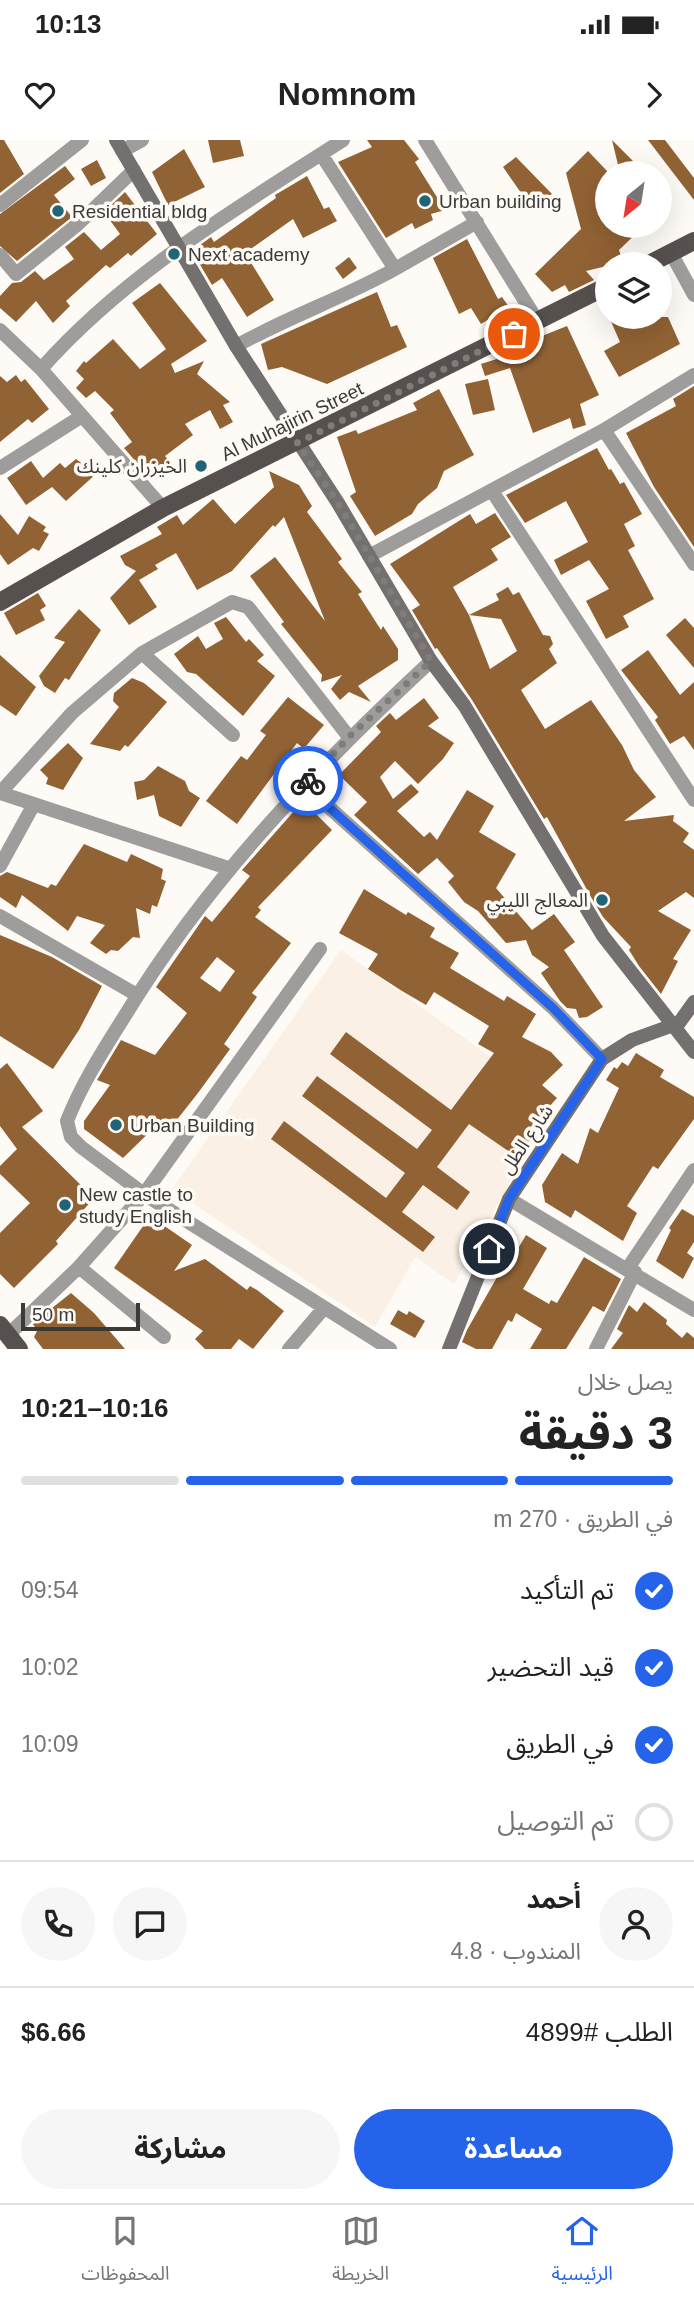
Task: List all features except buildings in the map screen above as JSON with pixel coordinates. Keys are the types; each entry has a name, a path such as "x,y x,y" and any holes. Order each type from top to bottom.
{"main road":[{"path":"119,145 236,346 369,556 431,661 464,705 603,936 694,1052"},
{"path":"672,252 694,241"},
{"name":"Al Muhajirin Street","path":"0,602 163,508 595,292"},
{"path":"672,1027 679,1023 694,1002"},
{"name":"شارع الظل","path":"449,1349 509,1199 602,1059 632,1040 672,1027"}],"street":[{"path":"0,205 82,140"},
{"path":"119,145 142,140"},
{"path":"41,369 101,307 179,245 343,140"},
{"path":"425,140 538,322"},
{"path":"321,154 395,269"},
{"path":"0,255 16,274 78,224 134,170"},
{"path":"236,346 292,316 349,295 477,222"},
{"path":"672,255 694,295"},
{"path":"0,330 41,369 163,508"},
{"path":"369,556 604,430 694,375"},
{"path":"0,468 82,416"},
{"path":"604,430 694,564"},
{"path":"492,491 694,800"},
{"path":"228,867 0,793 72,713 142,653 184,626 237,601 248,607 349,737"},
{"path":"142,653 233,735"},
{"path":"390,1349 144,1194 81,1147 71,1137 67,1121 98,1058 137,995 228,867 349,737 431,661"},
{"path":"304,785 553,1008 602,1059"},
{"path":"0,866 34,804"},
{"path":"0,916 137,995"},
{"path":"9,1336 79,1266 144,1194 320,948"},
{"path":"596,1349 631,1270 694,1170"},
{"path":"509,1199 694,1310"},
{"path":"79,1266 164,1337"},
{"path":"289,1349 324,1308"}],"shaded area":[{"path":"341,950 554,1102 454,1284 415,1257 375,1327 172,1189"}],"way so far":[{"path":"308,781 349,737 431,661 338,503 297,443 514,334"}],"place":[{"name":"Urban building","path":"425,201"},
{"name":"Residential bldg","path":"58,211"},
{"name":"Next academy","path":"174,254"},
{"name":"الخيزران كلينك","path":"201,466"},
{"name":"المعالج الليبي","path":"602,900"},
{"name":"Urban Building","path":"116,1125"},
{"name":"New castle to study English","path":"65,1205"}],"route":[{"path":"308,781 304,785 553,1008 602,1059 509,1199 489,1249"}]}
